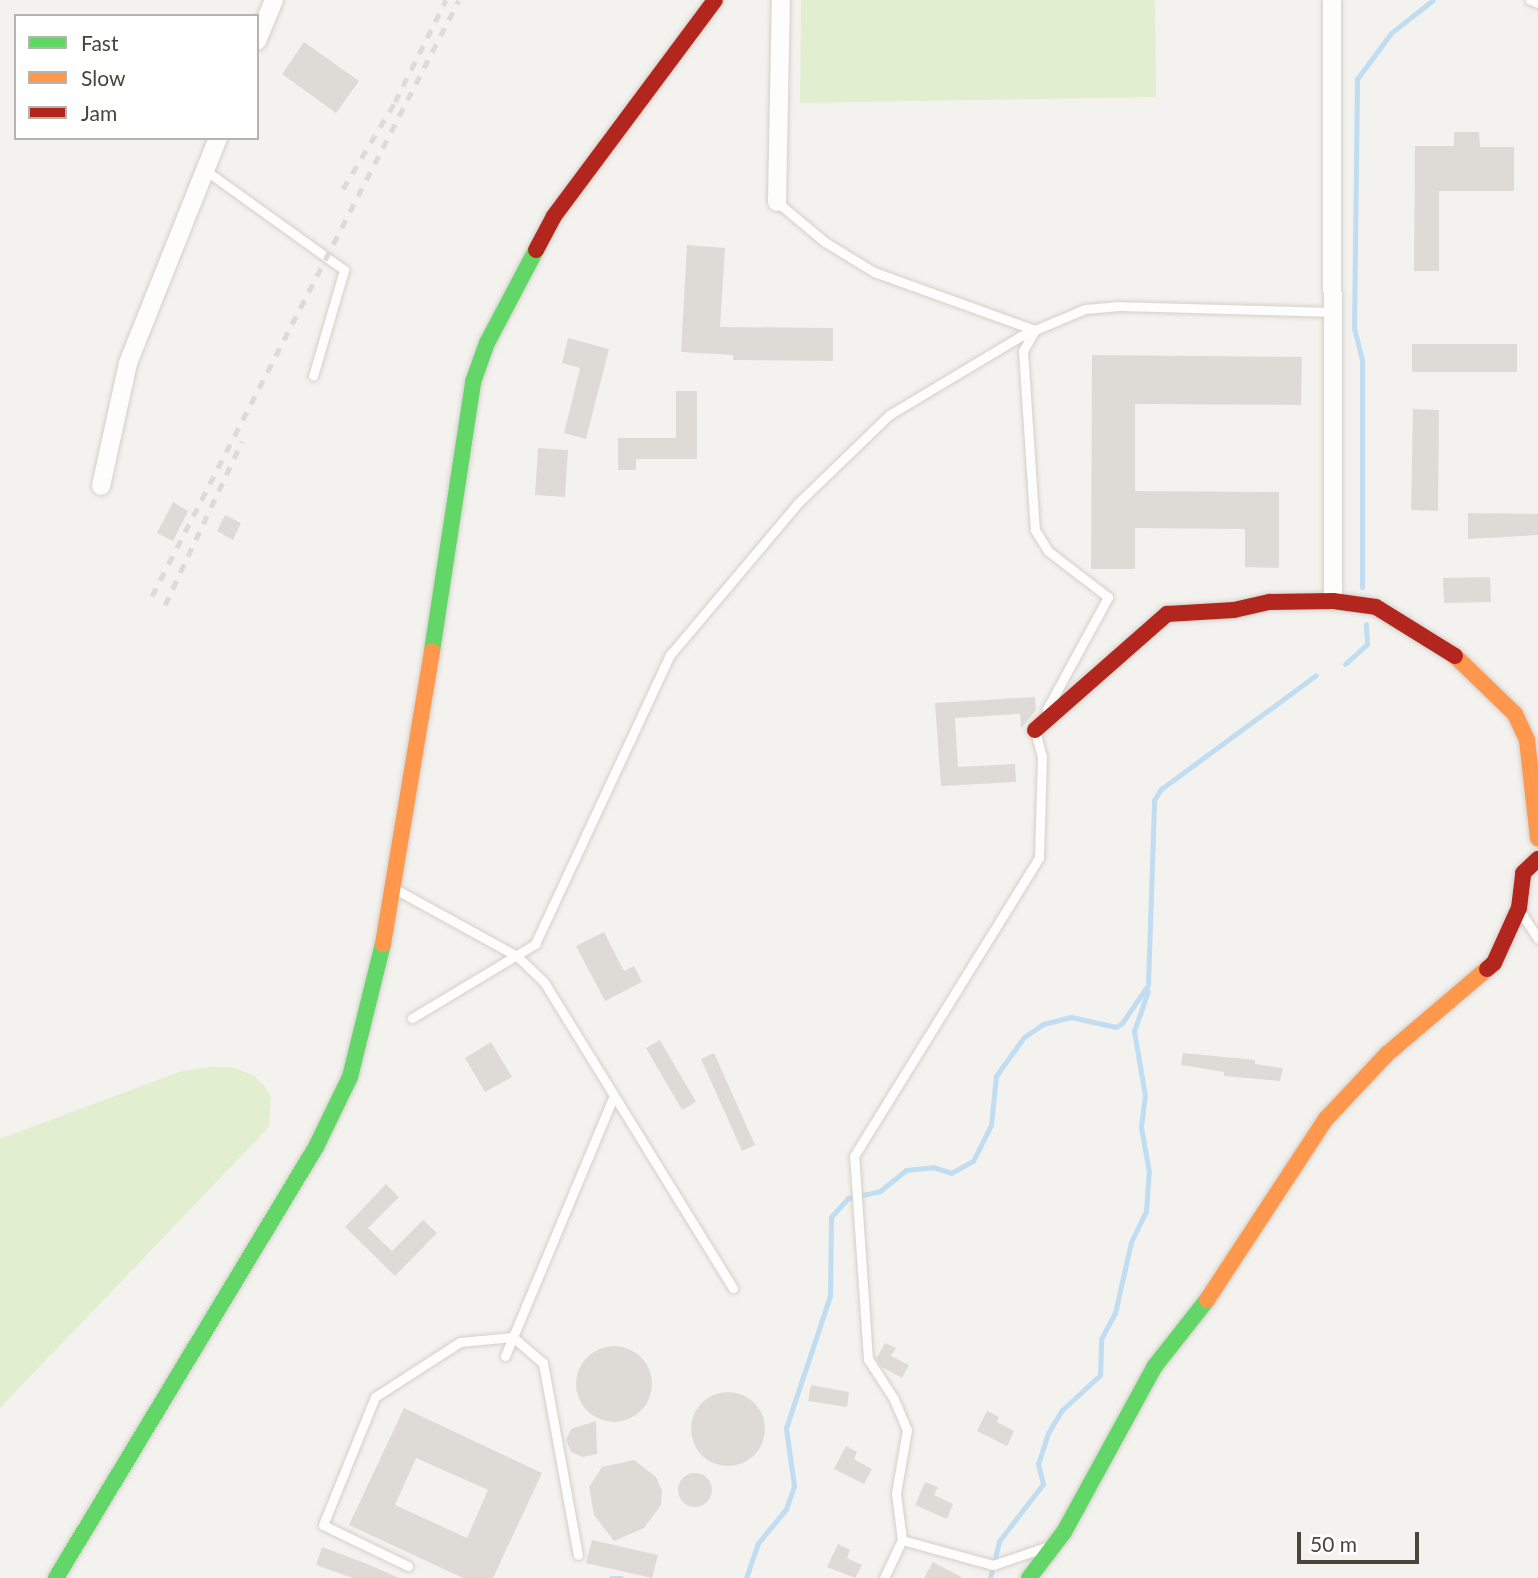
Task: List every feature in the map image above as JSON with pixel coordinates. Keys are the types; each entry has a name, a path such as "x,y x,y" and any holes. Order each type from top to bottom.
{"street":[{"path":"259,36 274,0"},
{"path":"56,1578 316,1147 343,1094 365,1027 394,888 464,423 480,363 533,250 554,216 715,0"},
{"path":"777,202 781,0"},
{"path":"1332,0 1330,312 1333,601"},
{"path":"101,486 128,363 217,140"},
{"path":"1035,730 1167,614 1270,602 1333,601 1376,607 1426,634 1471,668 1515,714 1527,740 1538,838"},
{"path":"1029,1578 1052,1549 1155,1366 1205,1301 1326,1119 1387,1054 1487,972 1518,908 1523,873 1538,859"}],"lane":[{"path":"1530,0 1538,3"},
{"path":"205,170 344,270 313,376"},
{"path":"777,202 825,242 874,272 1035,330"},
{"path":"412,1018 517,956 541,937 658,675 686,636 800,502 875,427 905,405 1035,330 1085,309 1117,306 1330,312"},
{"path":"884,1578 902,1540 896,1493 907,1424 868,1359 854,1156 1039,858 1042,757 1035,730 1108,597 1048,551 1035,530 1023,351 1035,330"},
{"path":"394,888 517,956 544,982 733,1288"},
{"path":"1518,908 1538,939"},
{"path":"505,1356 614,1096"},
{"path":"408,1566 323,1525 375,1397 460,1342 513,1337 542,1363 578,1555"},
{"path":"902,1540 993,1565 1038,1546 1052,1549"}],"green space":[{"path":"801,0 1155,0 1156,97 800,103"},
{"path":"231,1067 253,1075 264,1085 271,1096 269,1127 0,1408 0,1139 182,1071"}],"building":[{"path":"304,42 359,81 336,113 282,74"},
{"path":"1454,132 1479,132 1480,147 1514,147 1514,191 1439,191 1439,271 1414,271 1415,146 1454,146"},
{"path":"687,245 725,248 720,327 833,328 833,361 733,360 733,355 681,352"},
{"path":"568,338 609,349 586,439 564,433 580,368 562,363"},
{"path":"1412,344 1517,344 1517,372 1412,372"},
{"path":"1092,355 1302,357 1301,405 1135,404 1135,491 1279,492 1279,568 1245,567 1245,529 1135,528 1135,569 1091,569"},
{"path":"676,391 697,391 697,459 636,459 636,470 618,470 618,438 676,438"},
{"path":"1413,409 1439,410 1438,511 1411,510"},
{"path":"538,448 568,450 565,497 535,495"},
{"path":"173,502 188,511 173,541 157,533"},
{"path":"1468,513 1538,514 1538,535 1468,539"},
{"path":"225,515 241,523 233,540 217,531"},
{"path":"1490,577 1491,602 1444,603 1443,578"},
{"path":"1035,697 1036,710 1021,728 1020,714 955,718 958,767 1015,764 1016,782 941,786 935,703"},
{"path":"604,932 624,971 634,966 642,982 605,1001 576,946"},
{"path":"660,1040 696,1102 682,1110 646,1048"},
{"path":"491,1042 512,1077 485,1092 465,1058"},
{"path":"714,1053 755,1145 742,1151 701,1059"},
{"path":"1183,1053 1255,1060 1255,1064 1283,1068 1280,1081 1224,1076 1224,1072 1181,1065"},
{"path":"386,1184 399,1197 368,1228 392,1251 423,1220 437,1233 395,1276 345,1227"},
{"path":"885,1343 896,1348 891,1356 909,1365 902,1378 882,1367 876,1359"},
{"path":"614,1346 628,1349 641,1357 649,1370 652,1384 649,1398 641,1411 628,1419 614,1422 600,1419 587,1411 579,1398 576,1384 579,1370 587,1357 600,1349"},
{"path":"811,1385 849,1392 847,1407 808,1401"},
{"path":"728,1392 742,1395 754,1403 762,1415 765,1429 762,1443 754,1455 742,1463 728,1466 714,1463 702,1455 694,1443 691,1429 694,1415 702,1403 714,1395"},
{"path":"404,1408 542,1473 493,1578 463,1578 349,1525","holes":["416,1458 488,1490 467,1538 395,1505"]},
{"path":"987,1411 999,1417 997,1422 1014,1431 1007,1446 977,1431"},
{"path":"596,1421 597,1454 583,1457 571,1452 566,1440 571,1429"},
{"path":"846,1446 857,1452 854,1459 872,1469 864,1484 834,1469"},
{"path":"634,1460 656,1477 662,1491 661,1505 644,1528 614,1541 594,1515 589,1487 602,1467"},
{"path":"695,1473 707,1478 712,1490 707,1502 695,1507 683,1502 678,1490 683,1478"},
{"path":"925,1482 938,1487 934,1495 953,1504 947,1519 915,1505"},
{"path":"592,1540 658,1555 652,1578 586,1563"},
{"path":"838,1544 850,1550 847,1558 862,1565 855,1578 827,1567"},
{"path":"322,1547 399,1578 353,1578 316,1565"},
{"path":"933,1562 963,1578 924,1578"}],"waterway":[{"path":"1362,587 1362,360 1354,329 1357,79 1391,33 1433,0"},
{"path":"1345,664 1367,644 1366,624"},
{"path":"746,1578 758,1543 786,1509 794,1486 786,1428 830,1296 831,1217 848,1198 880,1191 906,1170 933,1167 951,1173 973,1161 991,1125 996,1076 1024,1037 1043,1024 1071,1017 1116,1027 1122,1023 1148,985 1154,800 1161,789 1316,675"},
{"path":"990,1578 999,1541 1043,1484 1038,1464 1048,1433 1062,1410 1100,1375 1101,1339 1115,1313 1131,1242 1146,1211 1149,1172 1141,1127 1145,1096 1134,1031 1148,991"},
{"path":"611,1578 621,1578"}],"railway":[{"path":"343,189 395,102 446,0"},
{"path":"152,596 459,0"},
{"path":"165,605 242,441"}],"traffic: fast":[{"path":"432,651 473,382 487,343 536,250"},
{"path":"56,1578 316,1147 350,1077 383,944"},
{"path":"1029,1578 1064,1532 1155,1366 1207,1300"}],"traffic: slow":[{"path":"383,944 432,651"},
{"path":"1455,656 1515,714 1527,740 1538,838"},
{"path":"1207,1300 1326,1119 1387,1054 1487,969"}],"traffic: jam":[{"path":"536,250 554,216 715,0"},
{"path":"1035,730 1167,614 1234,610 1270,602 1333,601 1376,607 1455,656"},
{"path":"1487,969 1494,963 1519,908 1523,873 1538,859"}]}
